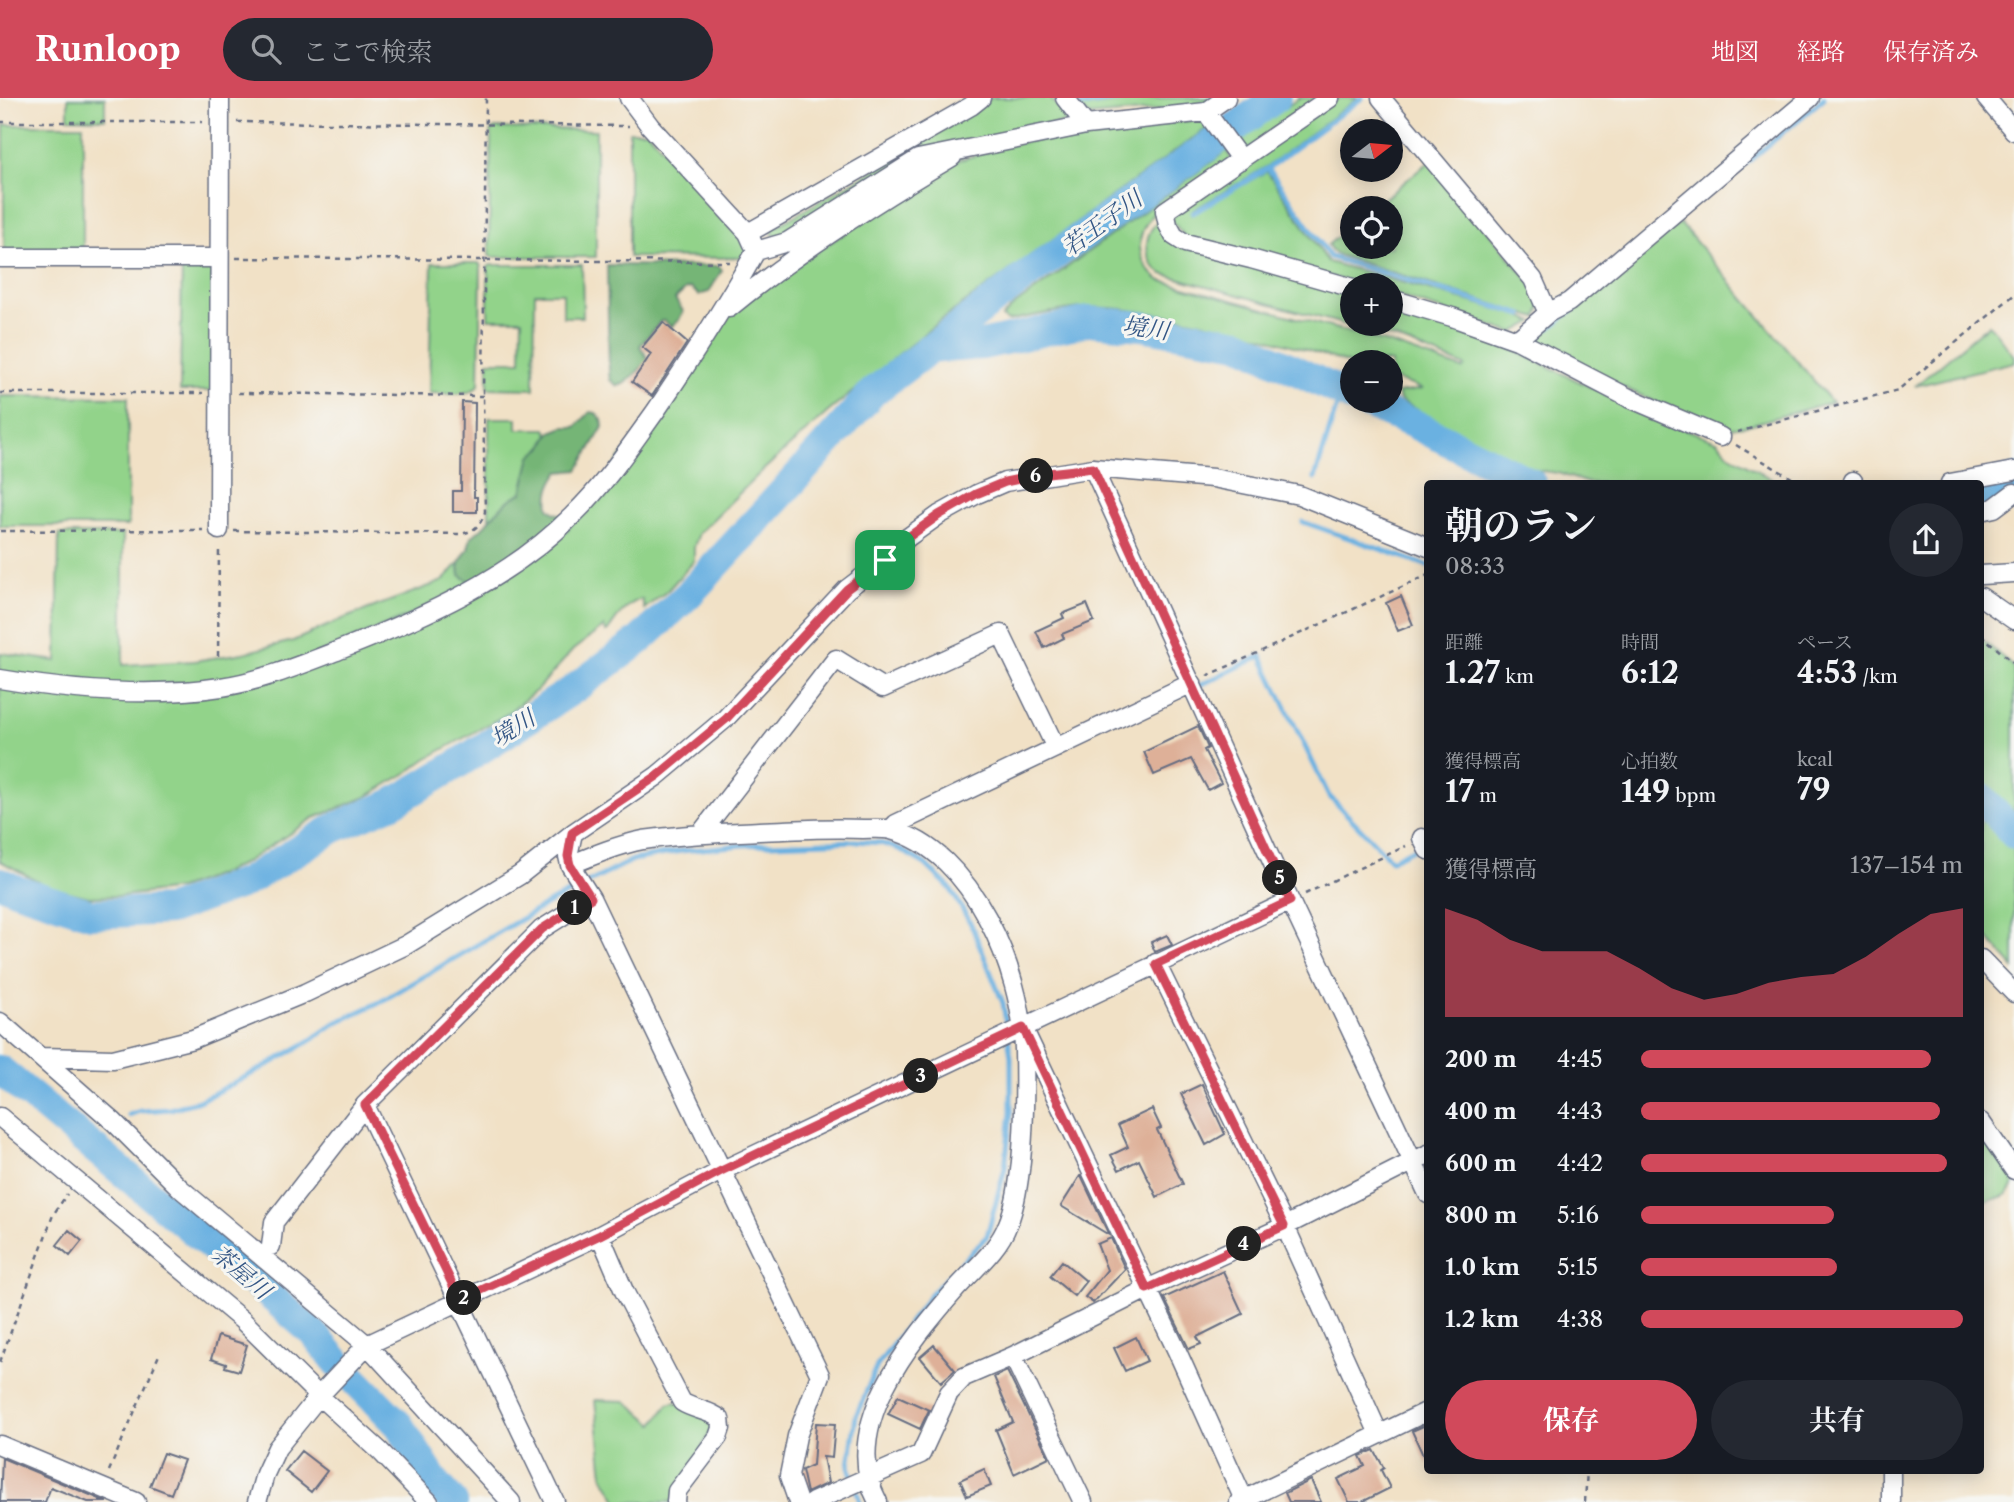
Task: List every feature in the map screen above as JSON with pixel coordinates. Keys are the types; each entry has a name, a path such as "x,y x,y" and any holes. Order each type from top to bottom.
{"street":[{"path":"219,530 220,98"},
{"path":"629,98 650,126 748,233 752,258"},
{"path":"748,233 981,98"},
{"path":"1065,98 1086,125"},
{"path":"0,679 64,688 136,692 222,687 268,676 314,660 424,615 513,565 572,517 618,465 720,315 752,258 787,242 918,159 1086,125 1209,116 1226,98"},
{"path":"1330,98 1165,211 1174,236 1185,243 1340,284"},
{"path":"1381,98 1533,279 1548,313"},
{"path":"1517,340 1548,313 1569,302 1810,98"},
{"path":"1986,98 2014,131"},
{"path":"1209,116 1241,160"},
{"path":"720,315 763,280 864,209 964,149"},
{"path":"0,258 218,258"},
{"path":"1403,303 1517,340 1627,397 1721,436"},
{"path":"43,1057 113,1059 193,1038 305,993 406,945 520,875 572,833 657,776 726,719 847,589 885,560 907,538 939,515 976,494 1005,482 1048,473 1093,468 1213,478 1298,495 1424,545"},
{"path":"1093,468 1290,901 1420,1158 1424,1176"},
{"path":"1966,480 2014,471"},
{"path":"1984,510 1994,508 2014,493"},
{"path":"1984,575 2014,573"},
{"path":"1984,599 2014,620"},
{"path":"701,833 836,659 883,688 1001,634 1056,748"},
{"path":"890,830 896,824 1192,683"},
{"path":"570,865 641,841 701,833 838,827 890,830 932,851 962,881 990,924 1006,961 1023,1028 1147,1289 1243,1501 1424,1413"},
{"path":"572,833 568,856 570,865 591,898 820,1375 797,1436 789,1476 798,1502"},
{"path":"271,1246 274,1222 365,1105 542,929 591,898"},
{"path":"257,1502 265,1474 277,1448 322,1393 368,1345 600,1235 721,1171 1290,901"},
{"path":"1984,962 2014,993"},
{"path":"1156,964 1284,1226 1379,1434"},
{"path":"0,1022 114,1122 181,1189 368,1345 510,1502"},
{"path":"878,1502 868,1479 867,1456 872,1418 893,1371 911,1342 1000,1243 1010,1222 1020,1169 1024,1099 1023,1028"},
{"path":"365,1105 555,1502"},
{"path":"0,1117 242,1320 322,1393 429,1502"},
{"path":"1984,1126 2014,1170"},
{"path":"813,1502 920,1454 949,1393 964,1377 1284,1226 1420,1158"},
{"path":"600,1235 624,1291 682,1402 693,1409 715,1414 720,1419 718,1437 677,1491 676,1502"},
{"path":"1013,1356 1083,1502"},
{"path":"0,1445 136,1502"},
{"path":"1891,1474 1891,1502"}],"path":[{"path":"0,531 219,530 461,534 481,524 485,512 483,396 486,98"},
{"path":"0,122 650,126"},
{"path":"218,258 734,262 752,258"},
{"path":"1721,436 1898,390 2014,295"},
{"path":"0,393 483,396"},
{"path":"1721,436 1795,480"},
{"path":"218,656 219,530"},
{"path":"1192,683 1424,577"},
{"path":"1984,638 2014,663"},
{"path":"1290,901 1424,844"},
{"path":"0,1363 53,1215 76,1179"},
{"path":"102,1489 159,1355"},
{"path":"1585,1502 1587,1474"}],"green space":[{"path":"68,98 105,98 105,119 68,118"},
{"path":"991,98 1050,98 1075,120 1010,134 787,236 773,235 772,229 975,111"},
{"path":"1147,98 1217,98 1198,106 1090,116 1078,108"},
{"path":"1299,98 1320,98 1244,152 1236,143"},
{"path":"1339,98 1358,98 1269,165 1192,211 1192,214 1267,171 1328,262 1368,273 1340,273 1340,279 1186,238 1172,221 1175,212"},
{"path":"1203,119 1210,126 941,320 828,412 699,533 694,547 694,561 667,591 644,609 642,599 631,604 608,631 602,628 573,650 537,690 505,715 426,759 366,797 314,818 244,863 179,889 89,897 49,887 0,861 0,686 135,699 326,661 567,530 721,321 791,268 956,161 1018,143"},
{"path":"4,125 83,125 83,254 4,253"},
{"path":"495,128 596,130 596,257 489,255 491,131"},
{"path":"629,131 647,131 746,241 746,254 741,258 629,257"},
{"path":"1228,150 1231,161 1153,214 1142,231 1142,257 1159,280 1340,330 1340,336 1363,336 1388,343 1463,369 1465,366 1386,336 1403,336 1403,308 1479,333 1648,415 1717,441 1730,455 1773,480 1579,480 1558,473 1517,468 1403,402 1403,392 1423,389 1403,382 1403,350 1340,350 1340,361 1228,328 1126,310 1082,308 1008,321 1002,317"},
{"path":"1430,161 1531,283 1541,306 1537,318 1403,276 1403,273 1351,259 1403,259 1403,196 1388,196"},
{"path":"1162,219 1166,235 1340,289 1340,323 1163,274 1151,263 1147,247 1150,231"},
{"path":"1680,223 1832,402 1745,426 1727,428 1697,421 1533,346 1531,336 1541,327 1550,330"},
{"path":"1340,235 1340,256 1335,254 1328,245"},
{"path":"182,263 212,263 213,391 180,391"},
{"path":"432,263 479,263 481,267 479,385 469,392 429,393"},
{"path":"582,265 583,317 563,317 563,293 535,293 534,389 488,388 488,361 521,361 522,319 488,319 488,267"},
{"path":"607,265 719,266 722,270 709,292 699,295 691,288 686,289 675,299 683,311 679,320 671,327 661,321 640,346 649,360 626,383 618,386 610,380 609,373"},
{"path":"1403,283 1522,316 1533,322 1513,333 1403,298"},
{"path":"1989,324 2014,356 2014,362 1915,386"},
{"path":"0,396 128,397 128,526 0,526"},
{"path":"590,412 596,413 602,420 603,427 578,470 559,472 550,489 549,508 564,515 531,548 471,582 460,575 459,563 468,549 471,537 501,507 522,493 531,456 542,448 551,432 564,427 576,427"},
{"path":"489,418 517,418 517,429 546,429 549,434 526,475 522,493 489,518"},
{"path":"59,534 123,534 123,665 194,661 293,641 443,581 459,563 460,575 471,582 435,605 305,659 220,681 103,687 0,675 0,653 57,661"},
{"path":"1984,642 2014,667 2014,968 1984,933"},
{"path":"1984,1135 2014,1179 2008,1194 1984,1202"},
{"path":"595,1400 626,1401 654,1424 668,1404 676,1402 716,1422 672,1502 618,1502 603,1476"}],"building":[{"path":"663,322 687,343 652,396 632,382 651,354 642,347"},
{"path":"462,402 475,403 474,497 477,497 477,512 453,512 453,491 461,491"},
{"path":"1401,596 1413,625 1398,631 1386,603"},
{"path":"1087,604 1094,621 1062,634 1064,638 1044,648 1036,631 1064,618 1062,614"},
{"path":"1198,726 1208,748 1204,750 1221,783 1208,790 1191,759 1154,775 1144,752"},
{"path":"1167,935 1172,945 1155,952 1151,942"},
{"path":"1202,1084 1225,1134 1206,1145 1181,1094"},
{"path":"1152,1109 1161,1128 1157,1130 1183,1184 1157,1197 1139,1160 1119,1170 1111,1155 1128,1147 1118,1125"},
{"path":"1081,1176 1109,1235 1061,1206"},
{"path":"69,1230 82,1241 70,1256 57,1245"},
{"path":"1111,1238 1125,1269 1093,1303 1085,1297 1107,1270 1097,1244"},
{"path":"1062,1261 1086,1281 1074,1296 1050,1276"},
{"path":"1223,1271 1243,1314 1197,1337 1201,1344 1189,1349 1164,1298"},
{"path":"218,1336 247,1345 239,1371 211,1359"},
{"path":"1136,1337 1147,1361 1125,1371 1114,1348"},
{"path":"934,1345 955,1370 941,1382 920,1357"},
{"path":"1007,1371 1049,1457 1014,1474 996,1430 1013,1422 994,1377"},
{"path":"898,1396 929,1410 920,1429 888,1414"},
{"path":"816,1423 835,1424 832,1458 823,1457 828,1483 807,1493 802,1470 813,1465"},
{"path":"1424,1426 1424,1457 1412,1431"},
{"path":"1374,1450 1384,1468 1381,1470 1390,1488 1362,1502 1349,1502 1338,1479 1365,1466 1360,1456"},
{"path":"301,1451 327,1471 311,1492 285,1471"},
{"path":"163,1453 184,1460 171,1494 150,1486"},
{"path":"2,1458 107,1502 88,1502 51,1487 45,1502 0,1502"},
{"path":"984,1469 991,1486 967,1496 960,1480"},
{"path":"1311,1480 1321,1502 1289,1502 1285,1493"}],"waterway":[{"path":"1080,106 1130,98"},
{"name":"境川","path":"0,882 91,914 170,910 246,882 334,828 393,803 461,762 571,691 640,640 689,594 873,392 1030,273 1276,98"},
{"path":"1193,213 1268,168 1362,98"},
{"path":"1730,177 1824,98"},
{"path":"1238,126 1245,136"},
{"path":"1268,168 1330,257 1523,315"},
{"path":"1547,327 1550,328 1575,307"},
{"name":"境川","path":"928,349 982,345 1089,321 1141,326 1239,343 1340,392"},
{"path":"1315,478 1340,395"},
{"name":"境川","path":"1388,413 1525,480"},
{"path":"1984,494 2014,479"},
{"path":"1303,522 1424,565"},
{"path":"1196,687 1261,656 1329,796 1391,860 1421,845"},
{"name":"境川","path":"1984,800 2014,834"},
{"path":"129,1115 140,1111 170,1109 199,1101 308,1042 335,1023 380,1002 552,901 633,860 681,851 743,845 856,841 880,843 901,850 925,864 950,888 971,924 1003,1003 1011,1057 1011,1112 1005,1168 987,1236 929,1296 877,1366 856,1416 849,1466 860,1502"},
{"name":"茶屋川","path":"0,1070 313,1333 340,1365 399,1425 433,1479 453,1502"},
{"path":"98,1152 106,1141"}],"route":[{"path":"1093,468 1290,901 1156,964 1284,1226 1147,1289 1023,1028 721,1171 600,1235 460,1300 365,1105 542,929 591,898 570,865 568,856 572,833 657,776 726,719 847,589 885,560 907,538 939,515 976,494 1005,482 1048,473 1093,468"}],"water label":[{"name":"若王子川","path":"1102,223"}]}
